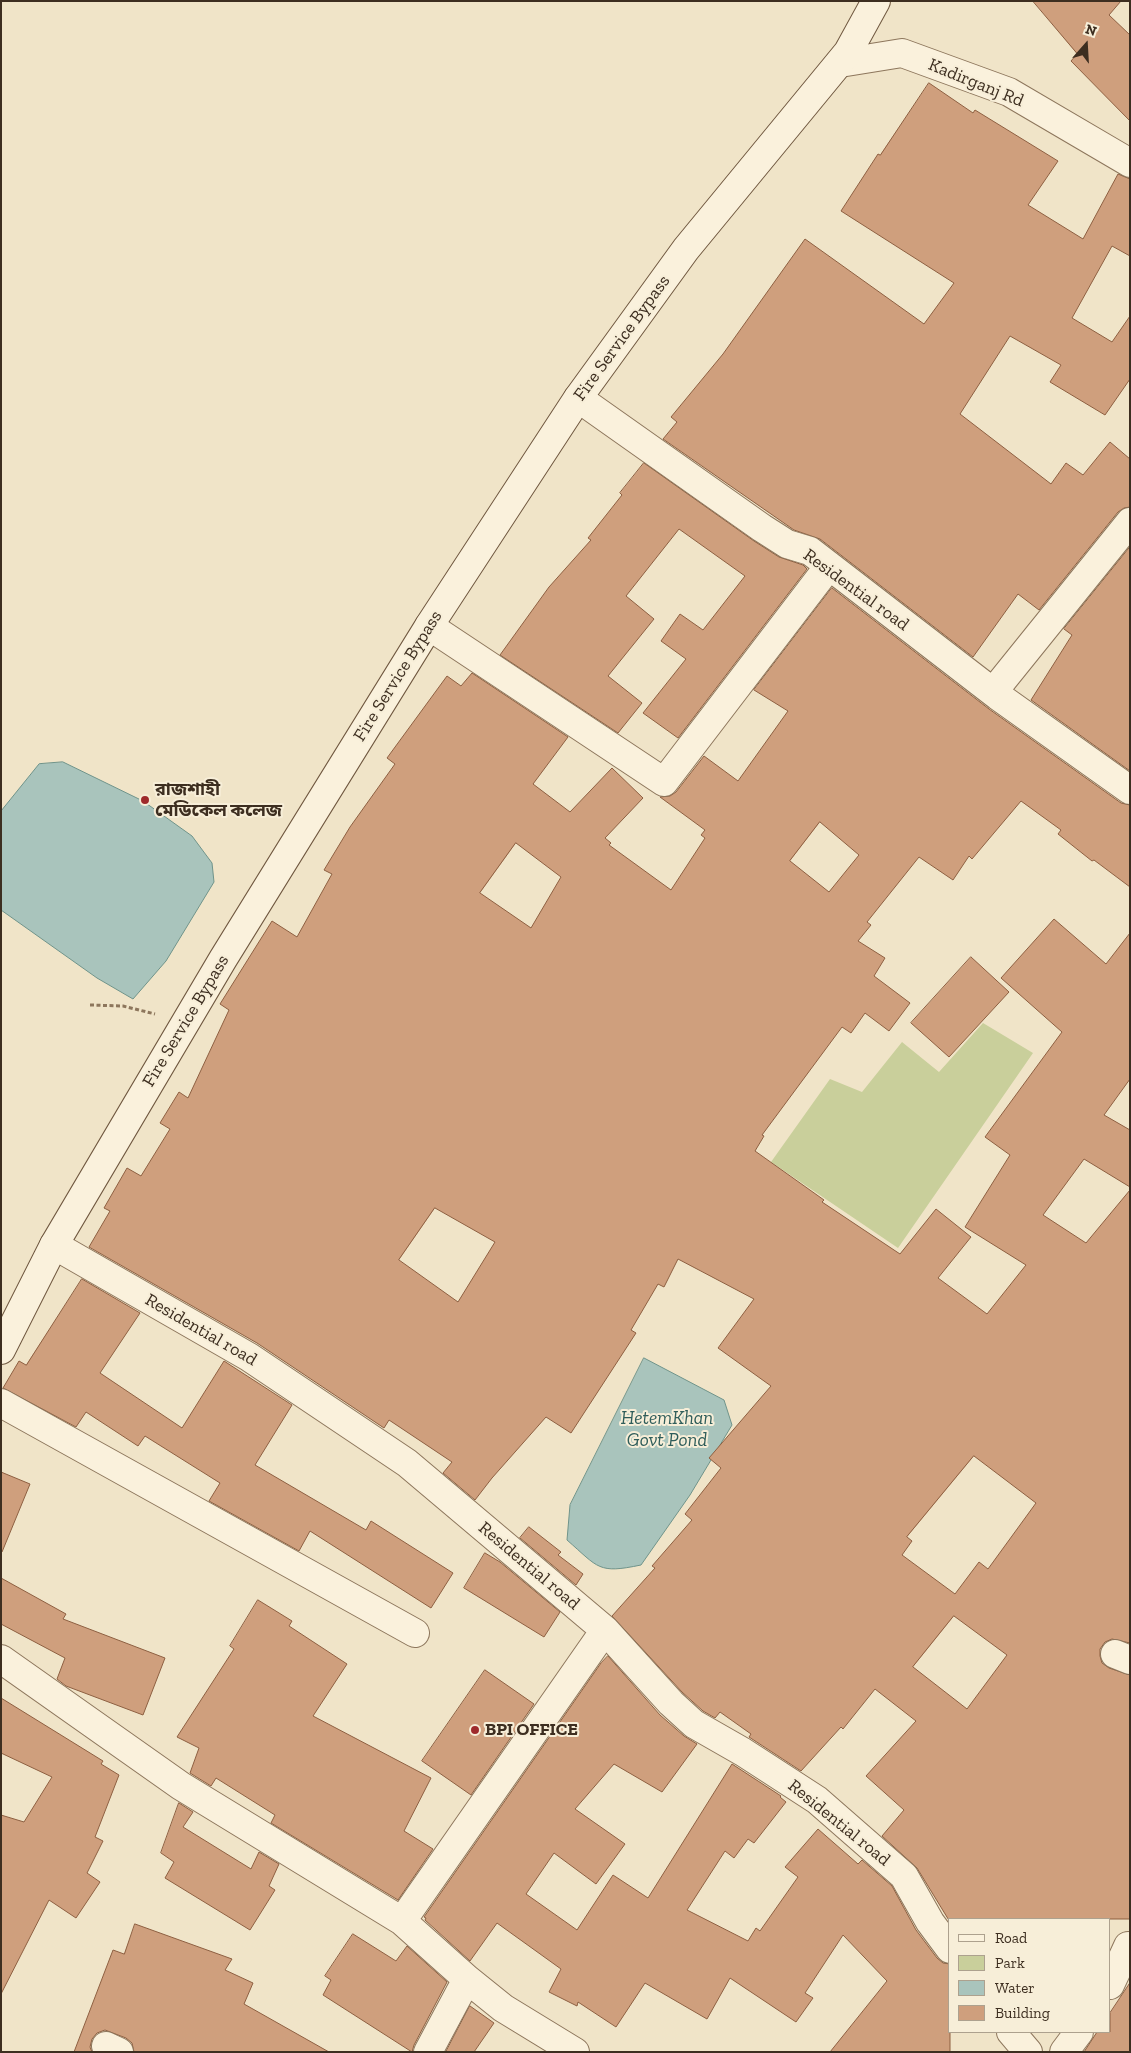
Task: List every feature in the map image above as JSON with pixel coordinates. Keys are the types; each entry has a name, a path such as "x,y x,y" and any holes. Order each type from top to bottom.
{"street":[{"name":"Fire Service Bypass","path":"855,41 865,1"},
{"name":"Fire Service Bypass","path":"1,1350 54,1245 184,1025 263,892 429,626 578,398 686,249 840,63 855,41 876,1"},
{"name":"Kadirganj Rd","path":"840,63 902,53 1009,92 1130,163"},
{"name":"Residential road","path":"578,398 762,528 787,544 810,551 993,692 1130,790"},
{"path":"993,692 1130,522"},
{"path":"429,626 664,782 829,566"},
{"name":"Residential road","path":"54,1245 249,1357 407,1463 606,1630 671,1703 694,1724 743,1752 817,1800 904,1876 930,1922 948,1946"},
{"path":"1,1403 415,1633"},
{"path":"402,1921 606,1630"},
{"path":"1,1659 181,1786 402,1921 467,1979 503,2008 575,2052"},
{"path":"1111,1983 1128,1946"},
{"path":"428,2052 467,1979"},
{"path":"1012,2033 1028,2052"},
{"path":"1064,2052 1078,2033"}],"path":[{"path":"90,1005 123,1006 184,1025"}],"green space":[{"path":"983,1023 1033,1053 898,1248 771,1162 830,1079 862,1092 902,1042 939,1072"}],"water":[{"path":"63,762 143,801 192,836 212,863 214,882 166,961 133,999 97,978 1,910 1,811 39,764"},
{"name":"HetemKhan Govt Pond","path":"644,1358 724,1400 732,1425 690,1495 641,1565 616,1569 607,1568 593,1563 567,1540 570,1505"}],"building":[{"path":"1033,1 1121,1 1109,15 1130,35 1130,121 1071,61 1077,54"},
{"path":"929,83 973,113 975,110 1058,161 1028,205 1083,239 1118,174 1130,179 1130,256 1112,246 1072,318 1112,342 1130,316 1130,379 1105,415 1050,382 1061,365 1010,336 960,414 1051,484 1066,463 1083,475 1110,442 1130,459 1130,507 1118,512 1039,610 1018,594 973,657 820,539 794,530 663,439 677,422 671,417 723,354 805,239 924,324 954,283 841,211 878,154 880,155"},
{"path":"644,463 754,541 779,557 803,565 807,569 678,738 643,713 686,659 661,641 680,614 703,630 745,576 679,529 626,596 654,619 608,676 642,703 618,733 500,655 549,587 591,540 588,538 622,495 620,493"},
{"path":"1130,547 1130,771 1031,700 1072,635 1064,629"},
{"path":"832,588 989,709 1121,803 1130,805 1130,887 1094,860 1092,861 1058,834 1061,830 1021,801 972,859 969,856 953,880 919,857 867,922 871,925 858,941 885,958 874,976 910,1003 889,1031 865,1013 851,1033 842,1027 762,1135 764,1136 755,1151 824,1200 822,1202 900,1254 936,1209 971,1237 938,1278 987,1314 1026,1265 965,1227 1010,1155 985,1137 1062,1032 1001,978 1054,919 1106,964 1130,933 1130,1079 1104,1115 1130,1130 1130,1187 1084,1159 1043,1215 1086,1243 1130,1190 1130,1643 1112,1639 1105,1642 1100,1649 1100,1656 1102,1663 1109,1668 1130,1675 1130,1919 948,1919 917,1868 882,1836 904,1810 866,1776 916,1721 875,1689 843,1729 841,1727 801,1771 749,1737 751,1734 720,1712 715,1718 703,1711 682,1692 612,1616 655,1568 652,1566 692,1520 685,1514 721,1468 709,1458 771,1386 718,1348 754,1299 678,1259 664,1287 658,1284 631,1330 636,1333 571,1433 546,1417 475,1500 443,1473 452,1462 389,1420 384,1428 257,1343 89,1247 110,1211 104,1208 127,1168 141,1176 170,1129 160,1123 179,1092 188,1098 229,1010 220,1004 272,921 297,937 332,874 324,870 350,827 395,764 387,758 447,676 461,686 472,673 568,737 533,784 570,812 612,768 643,798 605,838 611,843 609,845 671,890 705,838 701,835 705,830 660,797 670,796 676,792 704,756 738,781 788,711 754,690","holes":["820,822 859,855 829,892 790,861","516,843 561,877 531,928 480,893","435,1208 495,1242 458,1302 399,1260","974,1456 1036,1503 988,1569 979,1562 955,1594 902,1555 912,1541 907,1537","954,1616 1007,1655 967,1709 913,1667"]},
{"path":"971,957 1009,992 949,1057 911,1023"},
{"path":"82,1279 140,1313 100,1373 182,1428 224,1361 292,1405 255,1465 366,1530 371,1521 453,1573 431,1608 310,1531 299,1551 209,1501 220,1483 145,1436 138,1446 86,1412 76,1427 3,1388 19,1361 26,1365"},
{"path":"1,1472 30,1484 2,1552 1,1552"},
{"path":"529,1527 561,1552 558,1555 583,1574 576,1585 520,1538"},
{"path":"485,1553 500,1562 560,1612 544,1637 464,1588"},
{"path":"1,1578 66,1614 63,1619 165,1658 143,1715 66,1686 57,1679 65,1658 1,1624"},
{"path":"258,1600 292,1621 289,1626 347,1664 313,1716 431,1778 404,1831 433,1849 398,1900 271,1823 275,1815 216,1778 211,1786 190,1773 199,1748 177,1737 234,1649 230,1646"},
{"path":"608,1656 660,1715 684,1736 697,1744 662,1792 614,1764 575,1809 625,1844 596,1884 554,1853 526,1894 577,1930 613,1875 648,1898 732,1764 781,1796 786,1802 754,1843 748,1839 734,1858 725,1851 687,1910 748,1941 756,1928 760,1931 798,1877 785,1867 818,1829 858,1864 862,1860 892,1886 916,1930 937,1958 943,1963 948,1964 948,2033 950,2033 950,2052 830,2052 887,1981 843,1935 805,1993 813,1998 796,2022 730,1978 707,2019 645,1983 616,2027 578,2002 577,2006 549,1992 561,1969 497,1923 470,1961 425,1920 426,1918 424,1917 601,1663"},
{"name":"BPI OFFICE","path":"485,1670 534,1704 471,1795 422,1761"},
{"path":"1,1698 103,1761 101,1764 119,1775 95,1837 103,1841 87,1873 100,1882 76,1918 49,1900 1,1994 1,1815 24,1822 52,1777 1,1753"},
{"path":"179,1803 193,1812 183,1827 251,1869 259,1852 279,1864 269,1886 275,1890 250,1930 165,1878 174,1862 161,1853"},
{"path":"135,1924 232,1959 225,1970 253,1983 244,2004 329,2052 134,2052 132,2043 126,2038 105,2030 97,2033 92,2039 90,2047 92,2052 74,2052 113,1950 124,1954"},
{"path":"353,1934 396,1961 407,1946 447,1982 412,2052 323,1995 331,1980 325,1976"},
{"path":"1130,1983 1130,2052 1084,2052 1096,2033 1111,2033 1111,2012"},
{"path":"470,2006 494,2023 474,2052 446,2052"}],"place":[{"name":"রাজশাহী মেডিকেল কলেজ","path":"145,800"},
{"name":"BPI OFFICE","path":"475,1730"}]}
